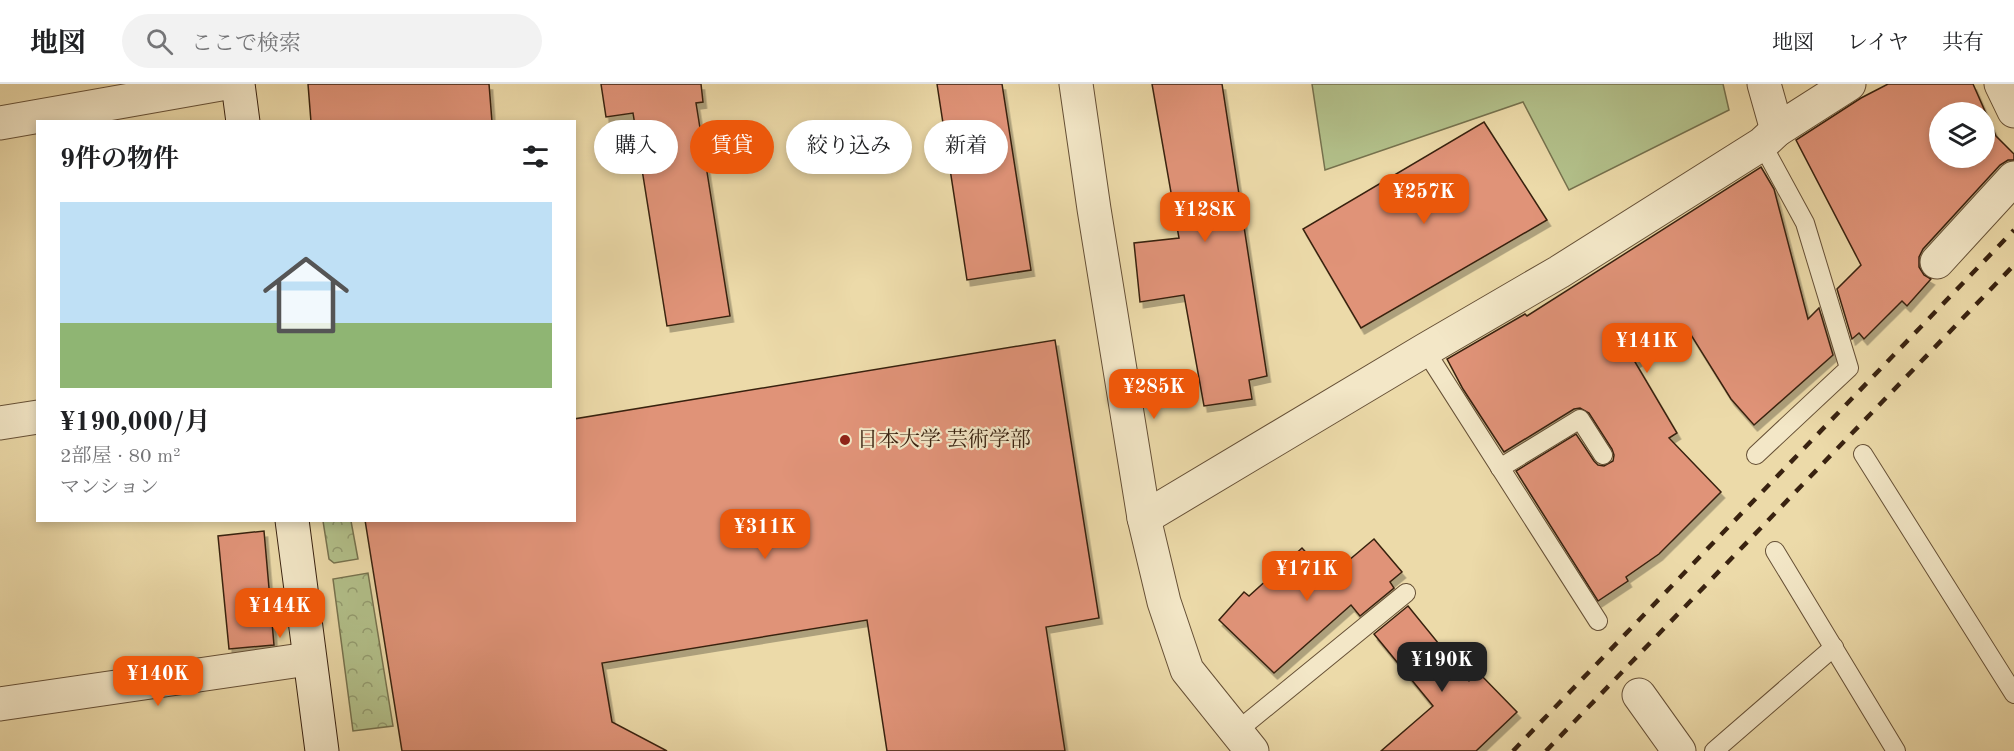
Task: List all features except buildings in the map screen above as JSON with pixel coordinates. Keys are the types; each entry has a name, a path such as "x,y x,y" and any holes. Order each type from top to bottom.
{"street":[{"path":"0,123 220,84"},
{"path":"238,84 243,120"},
{"path":"1076,84 1144,518 1164,602 1187,670 1244,741"},
{"path":"1764,84 1769,137"},
{"path":"1144,518 1559,272 1848,84"},
{"path":"2001,84 2014,111"},
{"path":"1936,262 2014,178"},
{"path":"0,423 36,417"},
{"path":"292,522 308,659 322,751"},
{"path":"0,704 308,659"},
{"path":"1639,695 1679,751"}],"lane":[{"path":"1756,455 1849,368 1805,223 1769,137"},
{"path":"1425,350 1598,621"},
{"path":"1500,468 1580,418 1603,455"},
{"path":"1863,454 2014,694"},
{"path":"1775,551 1896,751"},
{"path":"1244,741 1406,593"},
{"path":"1714,751 1834,647"}],"green space":[{"path":"1312,84 1723,84 1729,110 1569,190 1523,102 1325,170"},
{"path":"323,522 351,522 358,559 334,563 329,559"},
{"path":"368,573 393,726 353,731 333,579"}],"railway":[{"path":"1513,751 2014,230"},
{"path":"1546,751 2014,265"}],"place":[{"name":"日本大学 芸術学部","path":"845,440"}]}
